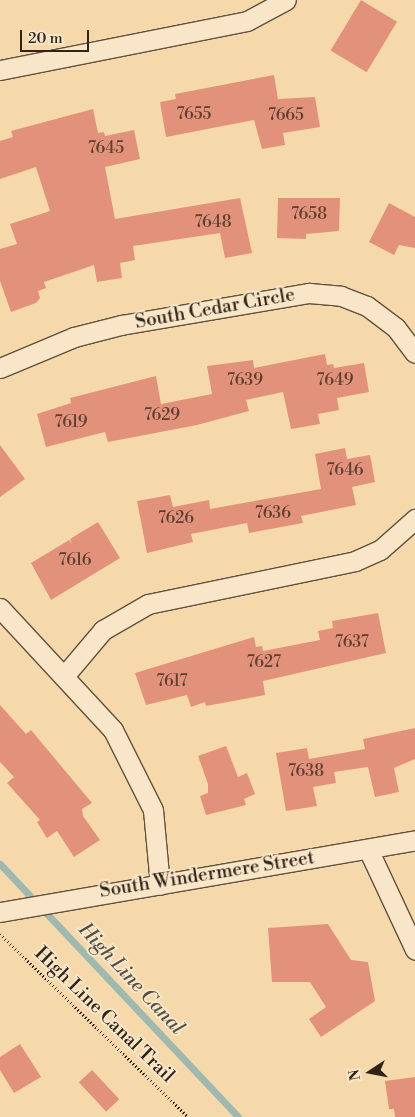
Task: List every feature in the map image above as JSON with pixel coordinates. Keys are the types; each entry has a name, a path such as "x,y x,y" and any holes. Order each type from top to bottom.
{"street":[{"path":"0,70 247,21 286,0"},
{"name":"South Cedar Circle","path":"0,368 74,337 121,325 309,292 341,296 367,306 396,328 415,353"},
{"path":"65,675 103,630 148,604 355,561 380,550 415,519"},
{"path":"0,608 65,675 113,730 140,777 153,810 160,885"},
{"name":"South Windermere Street","path":"0,912 93,894 160,885 415,840"},
{"path":"368,849 415,950"}],"path":[{"name":"High Line Canal Trail","path":"0,934 188,1117"}],"building":[{"path":"361,0 397,22 367,72 331,51"},
{"path":"274,75 278,99 315,97 320,127 283,133 285,145 262,149 254,120 166,137 160,102 176,99 175,94"},
{"path":"93,109 98,133 104,132 105,136 134,130 140,159 105,167 115,219 240,198 252,253 225,258 220,233 133,246 135,260 120,263 122,278 97,282 94,265 44,282 46,288 38,291 40,298 36,303 11,312 0,281 0,249 17,244 10,224 50,211 36,167 0,179 0,141 13,137 11,131"},
{"path":"278,198 340,198 339,231 306,234 306,239 277,238"},
{"path":"389,203 415,217 415,248 399,245 394,255 369,242"},
{"path":"325,354 327,365 333,364 334,368 364,363 369,392 337,398 339,410 318,414 320,424 291,429 283,392 246,400 249,411 197,425 108,442 105,432 46,447 37,414 71,403 70,398 156,376 161,404 212,394 207,366 253,360 254,368"},
{"path":"0,445 25,479 0,497"},
{"path":"345,448 347,459 370,455 375,482 352,487 356,505 301,516 303,523 249,533 247,523 191,534 193,542 147,553 137,501 170,495 173,507 209,500 210,509 321,489 315,454"},
{"path":"98,522 120,558 51,600 31,563 69,540 72,544 70,539"},
{"path":"378,613 386,653 263,681 265,695 206,706 205,702 191,707 187,695 146,705 135,673 254,637 256,647 262,646 263,651 320,640 318,631 333,628 332,621"},
{"path":"0,705 26,734 31,730 92,803 82,809 83,816 100,840 74,857 57,831 47,838 37,822 40,820 7,783 14,777 0,762"},
{"path":"415,728 415,759 394,768 399,792 375,797 368,767 334,772 336,783 313,787 317,806 286,811 276,753 307,748 309,759 365,749 363,739"},
{"path":"226,746 238,777 247,773 255,794 244,799 246,805 206,815 200,796 208,793 208,784 198,756"},
{"path":"328,924 351,960 368,962 375,1001 321,1037 309,1019 326,1007 310,982 272,982 268,928"},
{"path":"20,1044 41,1077 14,1093 0,1070 0,1057"},
{"path":"92,1070 119,1099 106,1112 79,1082"},
{"path":"415,1077 415,1117 395,1117 394,1109 389,1109 385,1081"}],"waterway":[{"name":"High Line Canal","path":"0,864 238,1117"}]}
